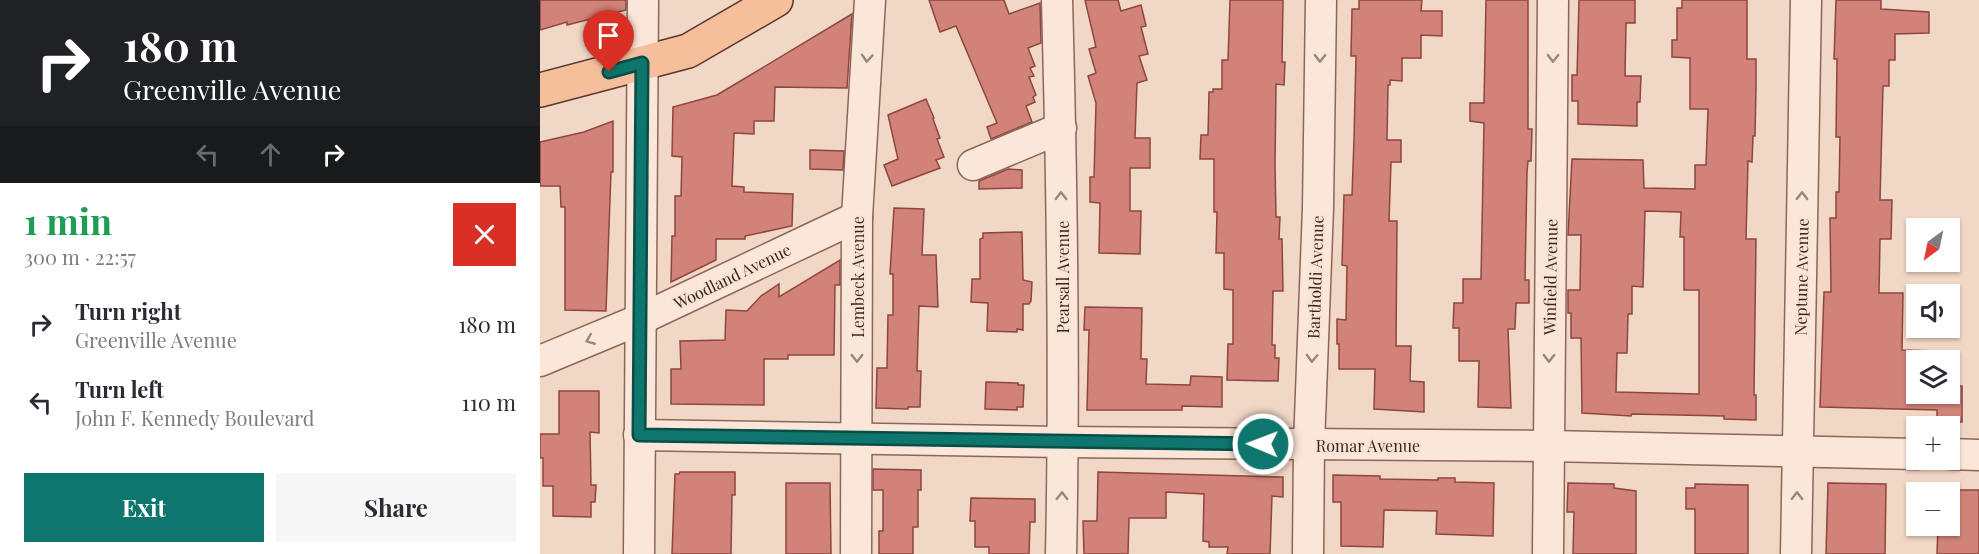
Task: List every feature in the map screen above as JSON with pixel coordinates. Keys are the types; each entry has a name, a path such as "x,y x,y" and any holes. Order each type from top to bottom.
{"main road":[{"path":"540,90 688,51 776,0"}],"street":[{"path":"639,554 643,0"},
{"name":"Lembeck Avenue","path":"856,554 857,217 870,0"},
{"name":"Pearsall Avenue","path":"1057,0 1061,128 1063,442 1061,554"},
{"name":"Bartholdi Avenue","path":"1308,554 1309,445 1318,208 1321,0"},
{"name":"Winfield Avenue","path":"1548,554 1553,0"},
{"name":"Neptune Avenue","path":"1796,554 1806,0"},
{"path":"973,165 1061,128"},
{"name":"Woodland Avenue","path":"540,361 641,319 857,217"},
{"name":"Romar Avenue","path":"639,435 1309,445 1548,446 1906,454"},
{"path":"1960,454 1979,455"}],"building":[{"path":"540,0 626,0 626,10 540,30"},
{"path":"929,0 1004,0 1009,14 1040,3 1041,43 1028,48 1035,66 1030,68 1034,76 1029,77 1036,95 1033,97 1035,102 1026,106 1032,122 991,139 987,127 997,123 956,26 940,32"},
{"path":"1085,0 1118,0 1121,11 1141,5 1146,26 1141,27 1148,54 1139,56 1147,80 1137,83 1135,138 1150,138 1150,168 1130,168 1130,211 1141,211 1140,254 1099,253 1100,203 1090,202 1090,177 1094,177 1096,103 1088,76 1096,73 1089,49 1096,47"},
{"path":"1230,0 1283,0 1284,85 1276,84 1275,165 1276,217 1280,217 1279,239 1282,239 1283,291 1273,291 1272,345 1275,345 1275,358 1279,358 1278,381 1227,380 1228,344 1233,344 1233,290 1224,289 1224,253 1216,253 1217,212 1214,212 1214,159 1200,159 1201,135 1208,135 1209,92 1213,92 1213,89 1222,89 1222,60 1228,60"},
{"path":"1359,0 1422,0 1421,11 1442,11 1442,36 1421,35 1421,58 1402,58 1402,81 1390,80 1390,85 1388,85 1387,140 1401,140 1401,162 1391,162 1389,221 1397,221 1396,346 1411,346 1410,381 1424,382 1424,412 1374,409 1375,369 1339,369 1337,319 1346,320 1347,266 1342,265 1344,195 1352,195 1356,56 1351,56 1352,9 1359,9"},
{"path":"1486,0 1528,0 1528,129 1532,129 1531,161 1528,161 1527,173 1525,280 1529,280 1529,303 1516,303 1515,329 1508,329 1511,408 1478,407 1479,361 1459,361 1459,328 1453,328 1454,303 1463,303 1463,279 1481,279 1484,123 1470,121 1470,103 1484,103"},
{"path":"1579,0 1635,0 1635,23 1626,23 1625,76 1641,76 1640,102 1637,102 1637,126 1578,124 1578,101 1572,101 1572,75 1577,75"},
{"path":"1682,0 1747,0 1747,59 1756,59 1755,136 1753,136 1752,162 1748,161 1746,239 1756,239 1754,395 1756,395 1756,420 1724,419 1724,416 1632,414 1631,416 1582,413 1581,338 1571,338 1571,313 1568,313 1568,290 1580,290 1581,235 1568,235 1572,159 1643,160 1644,188 1695,189 1695,165 1706,165 1708,109 1690,109 1690,58 1672,57 1672,40 1677,40 1677,8 1682,8","holes":["1645,211 1681,212 1680,237 1684,237 1684,290 1699,290 1699,394 1616,392 1617,353 1627,353 1628,314 1632,314 1632,286 1643,287"]},
{"path":"1836,0 1881,0 1881,9 1929,12 1929,33 1895,34 1895,60 1889,60 1889,86 1883,86 1880,200 1892,200 1891,239 1880,239 1879,293 1903,293 1902,350 1906,350 1906,404 1960,404 1960,386 1962,386 1962,422 1960,422 1960,416 1937,416 1937,410 1820,407 1824,292 1831,292 1830,218 1836,218 1836,192 1839,192 1840,137 1836,137 1837,59 1834,59"},
{"path":"852,14 847,88 775,87 774,121 754,121 754,134 734,133 732,186 744,187 744,192 793,194 792,226 745,236 745,239 716,239 716,260 671,282 672,236 675,236 675,196 681,196 682,157 672,156 673,107 717,95"},
{"path":"926,99 934,118 940,138 937,139 944,157 936,160 940,168 892,186 884,165 898,159 888,115"},
{"path":"613,121 613,172 611,172 606,311 565,310 565,207 561,207 560,186 540,186 540,142 584,132"},
{"path":"810,150 844,151 843,170 810,169"},
{"path":"1008,169 1022,170 1022,188 979,189 979,181"},
{"path":"894,208 924,209 922,255 936,255 938,307 919,306 917,371 921,371 920,407 908,407 908,409 876,408 877,368 887,368 888,315 893,315 893,274 890,274"},
{"path":"1022,232 1023,280 1032,282 1031,301 1029,304 1023,304 1023,330 1017,329 1017,332 987,331 988,303 971,302 972,279 980,279 980,239 983,238 983,233"},
{"path":"840,260 840,285 835,285 834,355 788,355 788,359 764,359 764,405 671,404 671,369 681,369 680,341 725,340 726,310 747,311 761,296 779,284 779,297"},
{"path":"1085,307 1142,308 1141,359 1147,359 1146,384 1190,385 1191,376 1222,377 1222,407 1182,406 1182,410 1087,410 1089,330 1084,330"},
{"path":"986,382 1024,385 1023,407 1017,407 1017,410 985,409"},
{"path":"559,391 599,391 599,433 590,432 591,485 596,485 595,502 591,502 591,517 553,516 553,486 543,486 540,434 559,434"},
{"path":"873,469 921,470 921,490 918,490 918,527 913,527 913,554 879,554 879,531 883,531 883,490 873,490"},
{"path":"680,472 735,472 735,495 732,495 731,554 672,554 675,474"},
{"path":"1098,472 1283,477 1283,497 1272,496 1270,554 1227,554 1228,547 1209,547 1209,542 1203,541 1204,494 1166,492 1166,518 1129,518 1128,554 1084,554 1083,521 1097,521"},
{"path":"1333,475 1380,476 1380,479 1455,478 1455,482 1494,483 1493,536 1436,534 1437,511 1384,510 1383,547 1341,546 1341,502 1333,502"},
{"path":"786,483 830,483 831,554 786,554"},
{"path":"1568,483 1614,484 1614,488 1636,491 1636,554 1573,554 1574,512 1567,512"},
{"path":"1828,483 1886,484 1885,554 1826,554"},
{"path":"1695,484 1748,485 1748,554 1695,554 1695,509 1686,509 1686,488 1695,488"},
{"path":"1960,490 1979,490 1979,554 1937,554 1938,536 1960,536"},
{"path":"971,498 1035,499 1035,522 1030,522 1029,554 989,554 989,547 975,547 975,521 970,521"}],"route":[{"path":"609,72 642,63 639,435 1263,444"}]}
